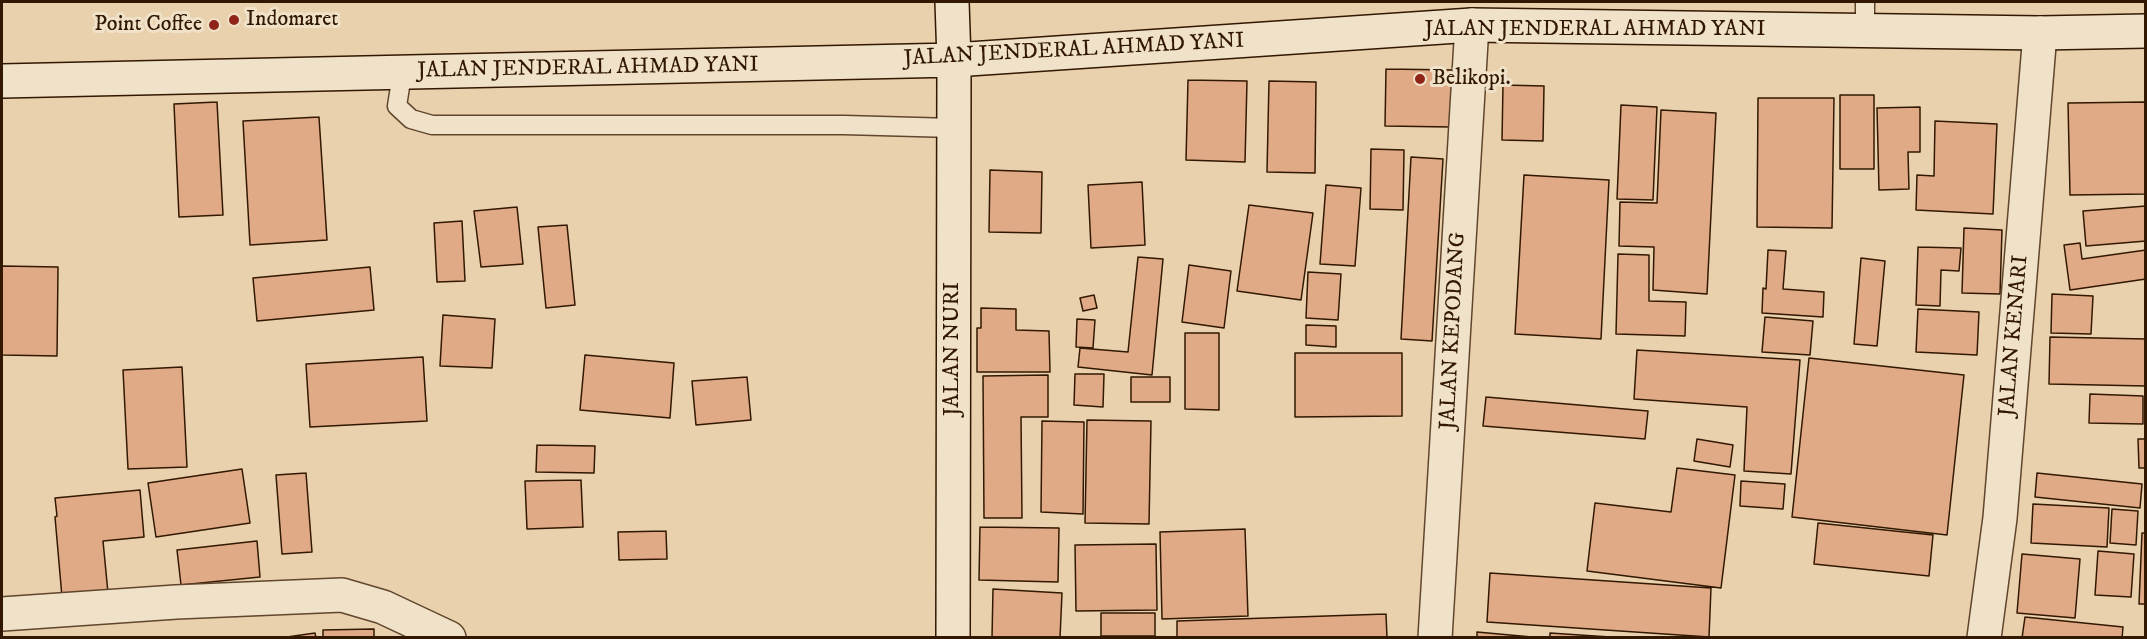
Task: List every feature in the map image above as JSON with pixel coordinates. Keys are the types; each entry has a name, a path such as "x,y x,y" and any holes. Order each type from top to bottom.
{"street":[{"name":"JALAN NURI","path":"952,2 954,60 953,638"},
{"name":"JALAN JENDERAL AHMAD YANI","path":"2,81 402,74 954,60 1472,25 1865,16 2040,33 2145,31"},
{"name":"JALAN KEPODANG","path":"1435,638 1472,25"},
{"name":"JALAN KENARI","path":"1984,638 2000,518 2040,33"},
{"path":"2,614 176,602 342,596 383,607 449,638"}],"lane":[{"path":"402,74 397,106 411,119 432,125 844,125 953,128"}],"building":[{"path":"1386,69 1452,70 1451,127 1385,126"},
{"path":"1188,80 1247,81 1245,162 1186,160"},
{"path":"1269,81 1316,82 1315,173 1267,172"},
{"path":"1503,85 1544,86 1543,141 1502,140"},
{"path":"1840,95 1874,95 1874,169 1840,169"},
{"path":"1758,98 1834,98 1832,228 1757,227"},
{"path":"217,102 223,215 179,217 174,104"},
{"path":"2146,102 2146,194 2070,195 2068,103"},
{"path":"1621,105 1657,107 1653,200 1617,199"},
{"path":"1920,107 1920,152 1908,152 1909,189 1879,190 1877,108"},
{"path":"1661,110 1716,113 1707,294 1653,290 1654,247 1619,246 1620,202 1657,203"},
{"path":"319,117 327,240 250,245 243,121"},
{"path":"1935,121 1997,124 1993,214 1916,210 1917,175 1934,176"},
{"path":"1371,149 1404,150 1403,210 1370,209"},
{"path":"1411,157 1443,159 1432,341 1401,339"},
{"path":"990,170 1042,172 1041,233 989,232"},
{"path":"1524,175 1609,180 1601,339 1515,334"},
{"path":"1142,182 1145,245 1091,248 1088,185"},
{"path":"1326,185 1361,188 1355,266 1320,264"},
{"path":"1249,205 1313,213 1301,300 1237,291"},
{"path":"2146,206 2146,241 2086,246 2083,211"},
{"path":"517,207 523,264 481,267 474,211"},
{"path":"462,221 465,281 437,282 434,223"},
{"path":"567,225 575,305 546,308 538,227"},
{"path":"1964,228 2002,230 2000,294 1962,293"},
{"path":"2080,243 2082,259 2146,250 2146,279 2070,290 2064,245"},
{"path":"1918,247 1961,248 1959,271 1941,270 1940,306 1916,305"},
{"path":"1768,250 1786,251 1783,289 1824,292 1823,317 1762,313"},
{"path":"1618,254 1649,255 1649,301 1686,302 1685,336 1616,334"},
{"path":"1138,257 1163,259 1152,375 1078,367 1080,348 1128,352"},
{"path":"1861,258 1885,261 1877,346 1854,344"},
{"path":"1189,265 1231,271 1224,328 1182,322"},
{"path":"2,266 58,267 57,356 2,355"},
{"path":"370,267 374,310 257,321 253,278"},
{"path":"1308,272 1341,274 1338,320 1306,318"},
{"path":"2052,294 2093,296 2091,334 2051,333"},
{"path":"1094,295 1097,308 1083,311 1080,298"},
{"path":"981,308 1016,309 1016,330 1049,331 1050,372 977,372 977,328 981,328"},
{"path":"1918,309 1979,312 1977,355 1916,352"},
{"path":"443,315 495,319 492,368 440,366"},
{"path":"1765,317 1813,321 1810,355 1762,352"},
{"path":"1077,319 1095,320 1093,348 1076,347"},
{"path":"1306,325 1336,326 1336,347 1306,345"},
{"path":"1185,333 1219,333 1219,410 1185,409"},
{"path":"2050,337 2146,339 2146,386 2049,384"},
{"path":"1637,350 1800,360 1791,474 1744,471 1747,407 1634,399"},
{"path":"1295,353 1402,353 1402,416 1295,417"},
{"path":"585,355 674,363 670,418 580,410"},
{"path":"423,357 427,421 310,427 306,364"},
{"path":"1809,358 1964,375 1947,535 1792,517"},
{"path":"182,367 187,467 128,469 123,370"},
{"path":"1075,374 1104,374 1103,407 1074,405"},
{"path":"1048,375 1048,417 1021,417 1022,518 984,518 983,376"},
{"path":"747,377 751,420 696,425 692,381"},
{"path":"1131,377 1170,377 1170,402 1131,402"},
{"path":"2090,394 2143,396 2143,424 2089,423"},
{"path":"1486,397 1648,411 1645,439 1483,426"},
{"path":"1087,420 1151,421 1149,524 1085,523"},
{"path":"1042,421 1084,422 1083,514 1041,512"},
{"path":"1697,439 1733,445 1730,467 1694,461"},
{"path":"2138,439 2146,439 2146,468 2139,468"},
{"path":"537,445 595,446 594,473 536,472"},
{"path":"1677,468 1735,475 1721,588 1587,571 1595,503 1671,512"},
{"path":"242,469 250,523 156,537 148,483"},
{"path":"306,473 312,552 282,554 276,475"},
{"path":"2037,473 2142,484 2140,508 2035,497"},
{"path":"581,480 583,527 527,529 525,481"},
{"path":"1741,481 1785,484 1783,509 1740,506"},
{"path":"140,490 144,537 103,541 108,593 62,597 55,498"},
{"path":"2033,504 2109,508 2107,547 2031,543"},
{"path":"2112,509 2138,511 2136,545 2110,543"},
{"path":"1818,523 1933,535 1929,576 1814,564"},
{"path":"980,527 1059,528 1058,582 979,580"},
{"path":"1245,529 1248,616 1162,619 1160,532"},
{"path":"666,531 667,559 619,560 618,532"},
{"path":"2142,533 2146,533 2146,604 2139,604"},
{"path":"257,541 260,577 181,585 177,550"},
{"path":"1156,544 1157,610 1076,611 1075,545"},
{"path":"2098,551 2134,554 2131,597 2095,595"},
{"path":"2022,554 2080,559 2075,618 2017,613"},
{"path":"1490,573 1711,588 1709,637 1487,622"},
{"path":"993,589 1062,593 1060,638 992,638"},
{"path":"1101,613 1155,613 1155,636 1101,636"},
{"path":"1386,614 1387,638 1177,638 1177,621"},
{"path":"2025,617 2123,627 2122,638 2022,638"},
{"path":"374,629 374,638 323,638 323,630"},
{"path":"1477,632 1532,637 1477,638"},
{"path":"315,633 316,638 280,638"},
{"path":"1550,633 1625,638 1550,638"}],"place":[{"name":"Indomaret","path":"234,20"},
{"name":"Point Coffee","path":"214,25"},
{"name":"Belikopi.","path":"1420,79"}]}
